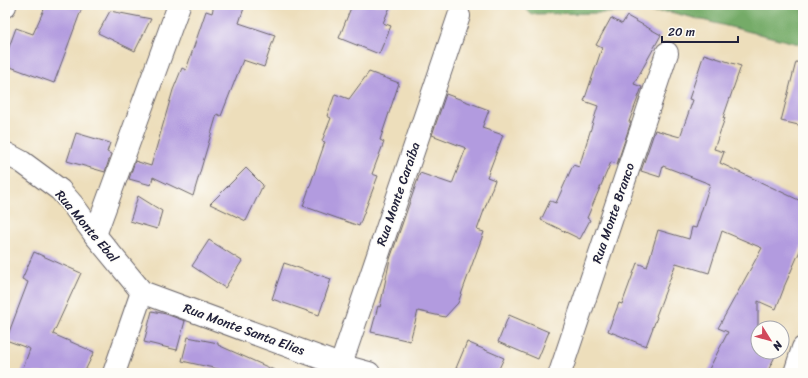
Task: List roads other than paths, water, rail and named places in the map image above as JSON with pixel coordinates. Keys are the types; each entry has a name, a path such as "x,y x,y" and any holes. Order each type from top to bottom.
{"street":[{"path":"95,235 179,5"},
{"name":"Rua Monte Caraíba","path":"339,369 459,16"},
{"name":"Rua Monte Branco","path":"560,373 667,53"},
{"name":"Rua Monte Ebal","path":"5,153 22,162 60,190 142,292"},
{"path":"114,373 142,292"},
{"name":"Rua Monte Santa Elias","path":"142,292 339,369 368,373"},
{"path":"795,373 803,348"}]}
